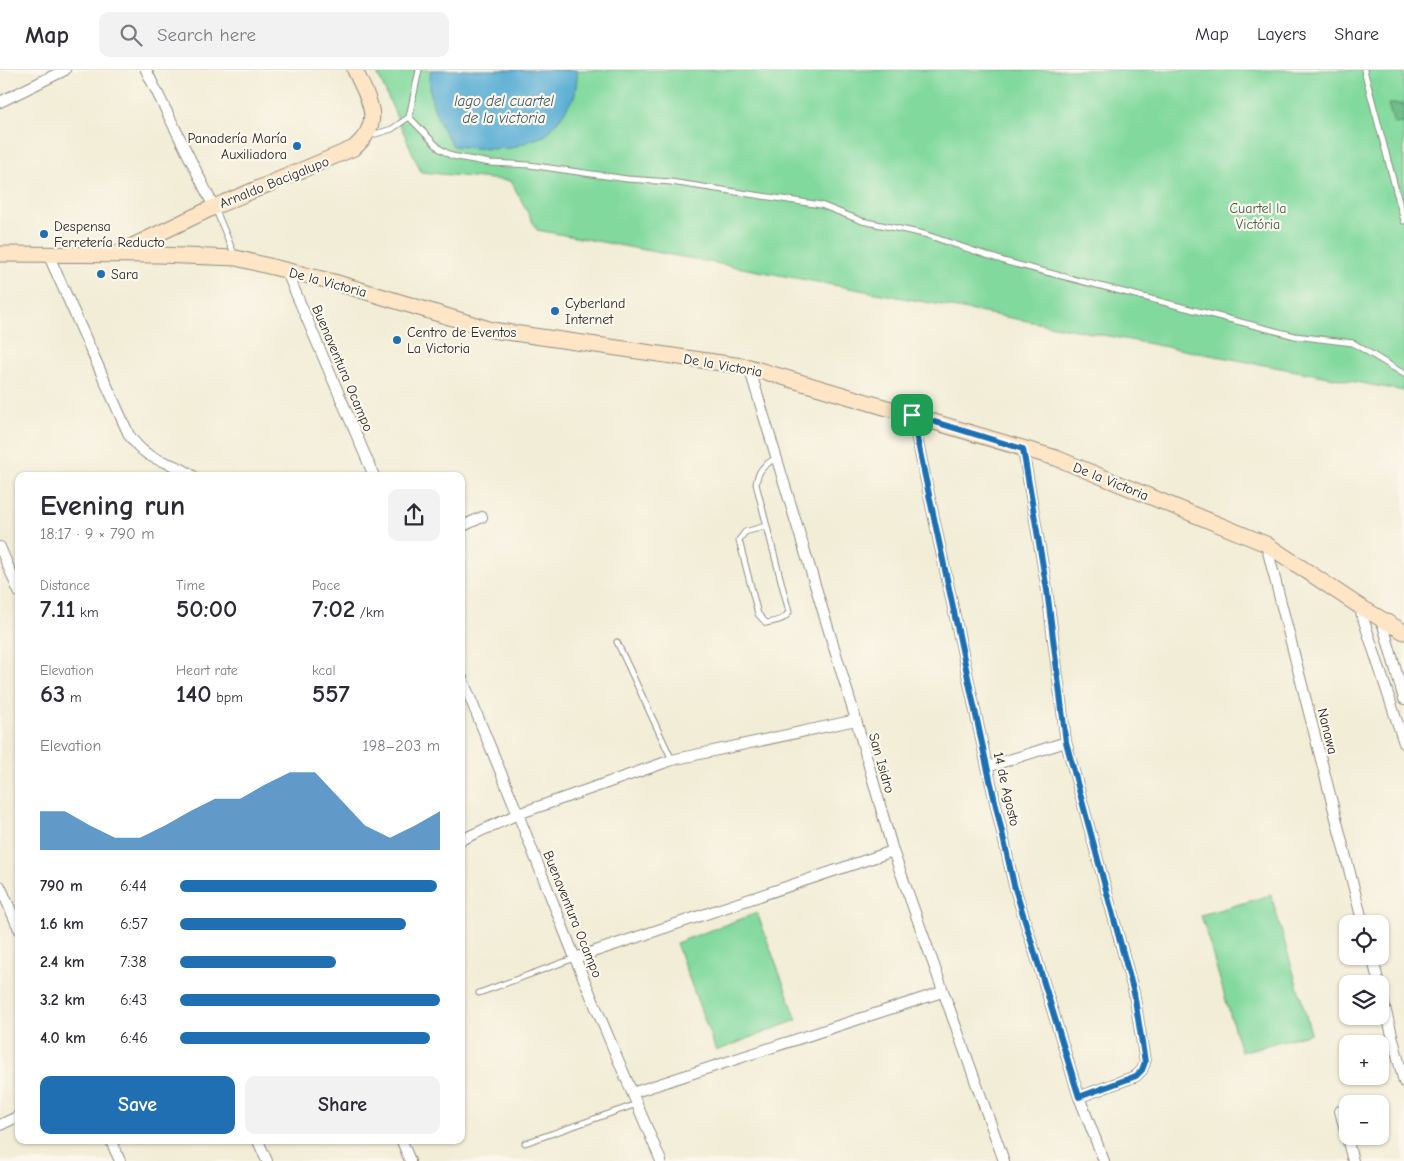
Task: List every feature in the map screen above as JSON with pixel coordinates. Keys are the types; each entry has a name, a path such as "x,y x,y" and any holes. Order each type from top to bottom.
{"main road":[{"name":"Arnaldo Bacigalupo","path":"114,254 214,207 349,152 368,132 373,116 355,70"},
{"path":"153,237 154,246 159,255"},
{"name":"De la Victoria","path":"0,254 114,254 236,258 334,282 492,330 749,367 1056,458 1266,544 1360,606 1404,632"}],"street":[{"path":"0,102 65,70"},
{"path":"146,70 214,207"},
{"path":"48,254 129,435 147,454 186,472"},
{"name":"Buenaventura Ocampo","path":"286,270 372,472"},
{"name":"San Isidro","path":"749,367 856,720 893,851 1004,1161"},
{"name":"14 de Agosto","path":"912,415 1014,885 1079,1097 1104,1161"},
{"path":"1023,449 1047,590 1066,742 1134,993 1145,1062 1142,1070 1136,1076 1079,1097"},
{"path":"465,525 482,517"},
{"name":"Nanawa","path":"1266,544 1362,915"},
{"path":"0,547 15,583"},
{"path":"1360,606 1404,743"},
{"path":"1381,618 1404,700"},
{"name":"Buenaventura Ocampo","path":"465,689 518,814 575,958 661,1161"},
{"path":"465,838 518,814 672,760 856,720"},
{"path":"988,767 1066,742"},
{"path":"575,958 893,851"},
{"path":"0,886 15,920"},
{"path":"632,1093 942,992"},
{"path":"1389,1023 1404,1082"},
{"path":"0,1125 15,1118"},
{"path":"112,1144 120,1161"},
{"path":"259,1144 267,1161"},
{"path":"403,1144 410,1161"},
{"path":"1349,1145 1353,1161"}],"lane":[{"path":"364,138 392,129 409,117 419,70"},
{"path":"1364,70 1404,221"},
{"path":"409,117 440,148 452,156 490,163 529,165 627,179 671,182 821,205 862,221 924,234 1008,262 1295,336 1353,343 1404,374"},
{"path":"214,207 236,258"},
{"path":"766,526 745,532 739,540 758,614 766,623 781,620 789,612 756,484 757,476 761,469 777,458"},
{"path":"617,642 672,760"},
{"path":"479,993 575,958"},
{"path":"525,1143 637,1104"}],"green space":[{"name":"Cuartel la Victória","path":"376,70 1404,70 1404,391 537,230 511,181 421,172"},
{"path":"1388,104 1404,104 1404,123 1394,124"},
{"path":"1271,895 1311,1033 1241,1052 1201,915"},
{"path":"757,913 797,1020 716,1051 676,943"}],"water":[{"name":"lago del cuartel de la victoria","path":"431,70 578,70 575,95 562,116 546,135 511,148 489,149 453,146 434,110 430,90"}],"place":[{"name":"Panadería María Auxiliadora","path":"297,146"},
{"name":"Despensa Ferretería Reducto","path":"44,234"},
{"name":"Sara","path":"101,274"},
{"name":"Cyberland Internet","path":"555,311"},
{"name":"Centro de Eventos La Victoria","path":"397,340"}],"route":[{"path":"912,415 1023,449 1047,590 1066,742 1134,993 1145,1062 1142,1070 1136,1076 1079,1097 1014,885 912,415"}]}
